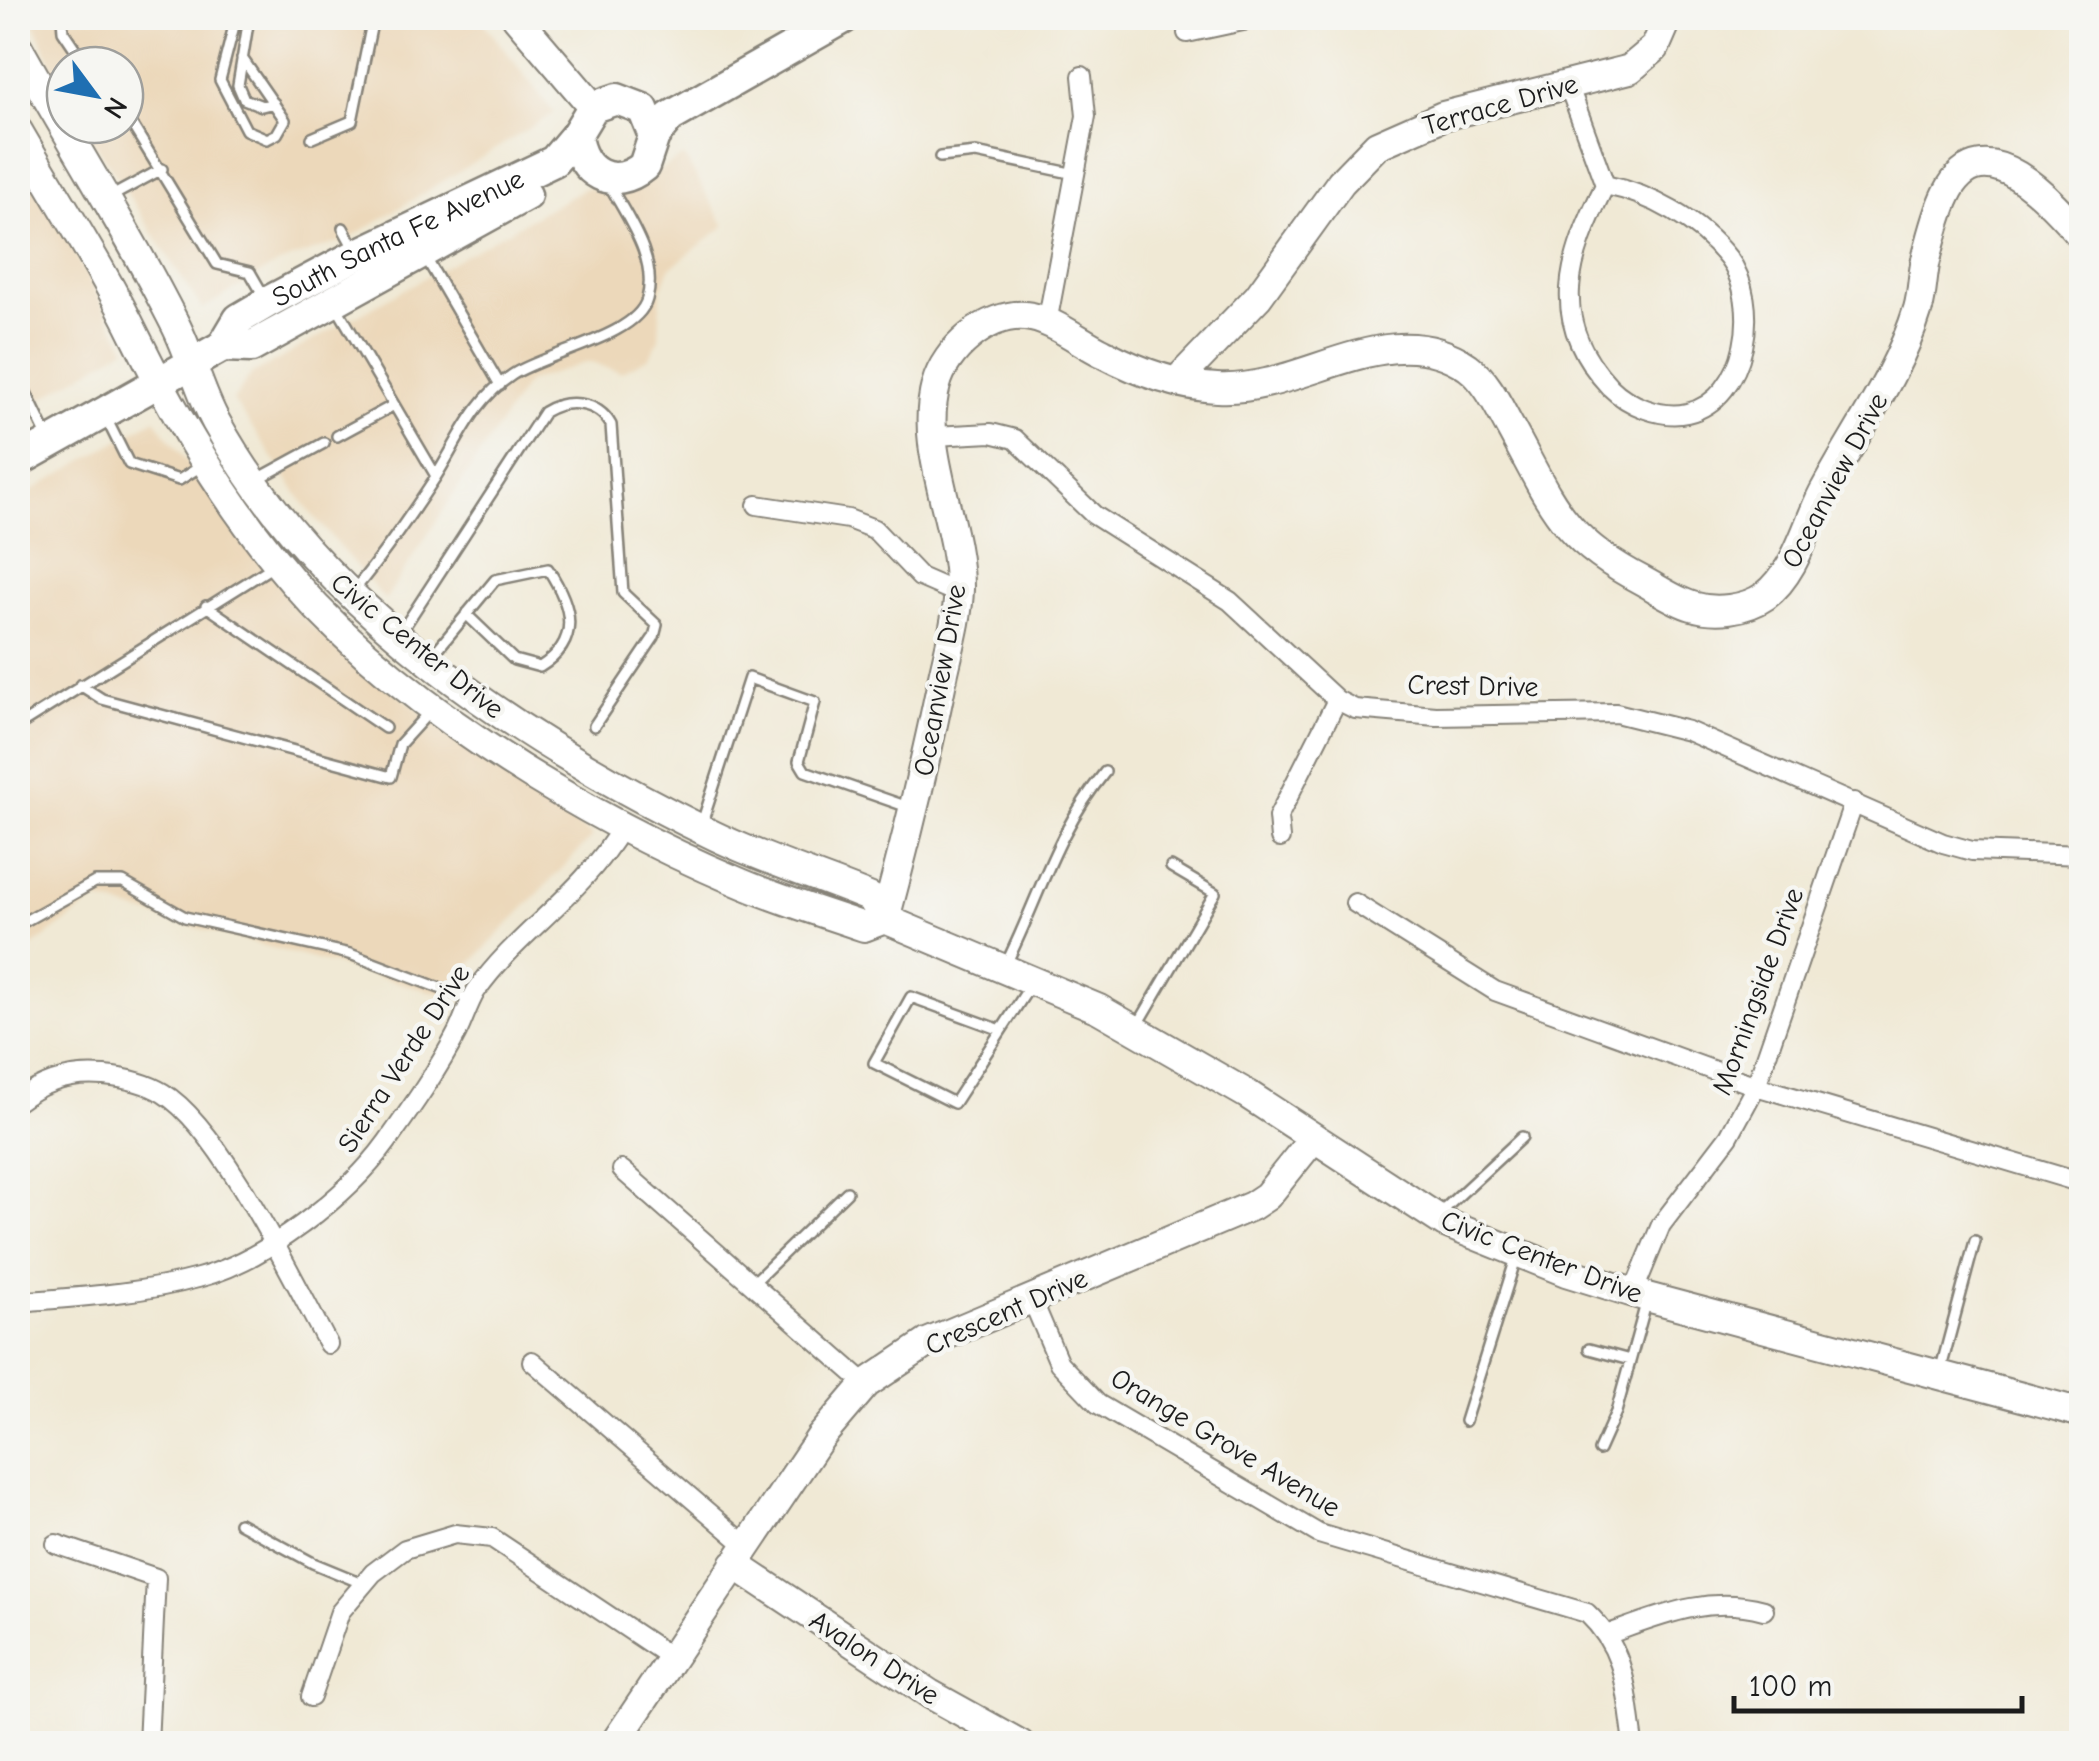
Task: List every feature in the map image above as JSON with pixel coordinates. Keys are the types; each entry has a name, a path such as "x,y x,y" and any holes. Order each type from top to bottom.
{"main road":[{"path":"592,107 617,99 636,104 662,101 809,18"},
{"name":"South Santa Fe Avenue","path":"222,346 250,347 557,178 597,173 623,178 638,171 650,158 654,136 683,109 844,18"},
{"path":"636,104 648,116 654,136"},
{"name":"South Santa Fe Avenue","path":"18,461 222,346 239,319 350,241 554,161 576,135 592,107"},
{"path":"576,135 597,173"}],"street":[{"path":"518,18 592,107"},
{"path":"1187,33 1258,18"},
{"name":"Terrace Drive","path":"1177,381 1258,296 1341,182 1377,146 1442,116 1630,68 1654,48 1668,18"},
{"name":"Civic Center Drive","path":"18,47 106,200 192,364 214,420 304,546 350,595 568,758 706,831 871,898 885,919 1005,966 1135,1030 1247,1094 1312,1140 1436,1217 1517,1252 1640,1295 2082,1412"},
{"path":"1047,323 1086,116 1082,76"},
{"path":"1568,84 1606,185 1577,241 1569,282 1571,316 1580,352 1618,394 1637,407 1686,414 1710,401 1735,374 1745,320 1741,284 1729,260 1706,236 1648,197 1606,185"},
{"name":"Civic Center Drive","path":"18,131 138,341 156,383 277,564 329,619 433,708 622,827 737,882 864,928 885,919"},
{"name":"Oceanview Drive","path":"885,919 915,809 959,594 957,554 934,436 934,388 944,363 976,330 1015,317 1047,323 1108,356 1177,381 1216,388 1252,387 1391,346 1438,351 1472,370 1491,394 1565,526 1591,550 1692,606 1739,609 1767,595 1788,570 1821,496 1900,356 1920,305 1930,244 1948,190 1956,181 1965,172 1988,165 2013,171 2048,198 2082,237"},
{"name":"Crest Drive","path":"934,436 991,433 1015,439 1094,515 1230,600 1337,700 1355,709 1436,716 1616,713 1688,731 1972,851 2082,854"},
{"path":"757,505 848,519 874,530 920,577 959,594"},
{"path":"1280,838 1278,818 1337,700"},
{"name":"Morningside Drive","path":"1640,1295 1661,1225 1729,1136 1756,1086 1854,802"},
{"path":"622,827 652,816 686,833 706,831"},
{"name":"Sierra Verde Drive","path":"18,1302 112,1295 203,1277 272,1243 317,1212 371,1162 456,1034 472,1000 493,970 583,884 622,827"},
{"path":"1356,904 1495,992 1756,1086 2082,1183"},
{"path":"18,1102 41,1086 90,1075 147,1084 186,1110 211,1141 328,1344"},
{"name":"Crescent Drive","path":"614,1744 820,1438 866,1384 927,1342 1252,1206 1267,1196 1312,1140"},
{"path":"622,1170 866,1384"},
{"name":"Orange Grove Avenue","path":"1032,1297 1059,1362 1098,1404 1319,1534 1587,1612 1609,1634"},
{"path":"532,1360 741,1555"},
{"path":"311,1698 329,1634 340,1612 364,1584 405,1549 455,1534 492,1538 672,1658"},
{"path":"56,1544 156,1578 148,1744"},
{"name":"Avalon Drive","path":"741,1555 930,1694 1020,1744"},
{"path":"1634,1744 1621,1663 1609,1634 1678,1609 1730,1601 1764,1610"}],"lane":[{"path":"62,18 63,31 72,45"},
{"path":"236,18 220,80 246,130 256,137 277,134 285,120 242,58"},
{"path":"249,18 238,85 244,99 262,106 274,103"},
{"path":"312,138 352,121 372,18"},
{"path":"145,142 217,264 250,272 268,302"},
{"path":"940,157 976,153 1075,174"},
{"path":"106,200 162,168"},
{"path":"350,595 436,476 476,406 500,385 580,343 611,334 638,317 647,298 644,249 597,173"},
{"path":"422,251 500,385"},
{"path":"333,300 436,476"},
{"path":"18,376 50,443"},
{"path":"399,634 544,412 559,402 594,406 604,412 612,425 623,593 657,626 654,638 594,726"},
{"path":"337,436 394,404"},
{"path":"104,413 130,464 179,480 207,463"},
{"path":"255,481 324,443"},
{"path":"18,726 277,564"},
{"path":"430,658 466,614 495,580 548,569 562,590 570,630 559,655 540,667 514,660 466,614"},
{"path":"206,606 385,728"},
{"path":"706,831 749,678 815,702 799,762 804,772 915,809"},
{"path":"80,686 102,699 391,777 400,744 433,708"},
{"path":"1005,966 1040,896 1052,851 1079,804 1105,772"},
{"path":"1135,1030 1215,893 1171,868"},
{"path":"18,925 95,882 123,882 185,917 350,954 472,1000"},
{"path":"1001,1030 912,997 874,1062 954,1102 1001,1030 1034,979"},
{"path":"1436,1217 1522,1136"},
{"path":"752,1284 847,1192"},
{"path":"1940,1374 1975,1242"},
{"path":"1465,1421 1517,1252"},
{"path":"1599,1450 1630,1360 1640,1295"},
{"path":"1589,1349 1630,1360"},
{"path":"239,1522 313,1563 364,1584"}],"shaded area":[{"path":"32,18 480,18 554,113 350,238 279,263 202,309 96,145 145,145 145,45 45,45 45,49"},
{"path":"18,149 126,348 18,413"},
{"path":"684,156 725,226 670,268 661,289 659,338 650,357 621,372 588,362 527,382 385,600 310,512 233,400 251,375 585,188 601,189 642,180"},
{"path":"155,419 312,627 470,750 593,836 442,994 96,900 18,957 18,499"}]}
